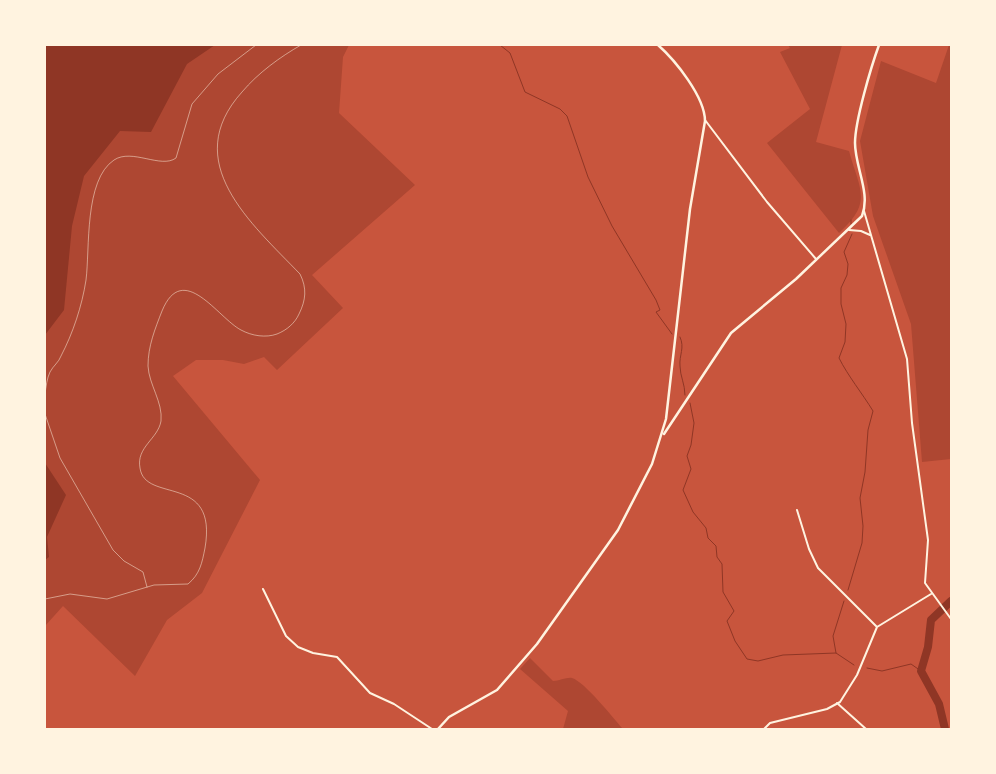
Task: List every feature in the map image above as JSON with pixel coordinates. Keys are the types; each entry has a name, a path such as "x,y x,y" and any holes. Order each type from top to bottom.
{"street":[{"path":"438,729 449,717 498,690 537,644 624,520 652,464 661,437 679,313 690,209 705,120 702,107 677,64 658,45"},
{"path":"879,45 856,134 856,152 865,197 864,211 907,359 912,423 928,540 925,583 931,594 951,619"},
{"path":"705,120 776,212 816,259"},
{"path":"661,437 730,334 796,279 849,230 859,220 864,211"},
{"path":"849,230 861,231 870,235"},
{"path":"798,510 809,549 818,568 877,627"},
{"path":"263,589 286,636 298,647 313,653 336,657 370,693 394,704 432,729"},
{"path":"764,729 770,723 827,709 837,703 857,676 877,627 931,594"},
{"path":"837,703 866,729"}],"path":[{"path":"45,394 50,371 60,359 69,340 83,290 86,273 88,226 103,171 113,161 122,156 168,162 176,158 192,104 218,74 256,45"},
{"path":"45,600 70,594 107,599 154,585 188,584 195,578 202,565 206,539 204,514 194,500 179,492 153,485 144,477 140,469 142,452 161,423 161,410 148,371 148,352 163,308 176,292 193,292 242,331 264,336 274,335 287,329 298,316 304,304 306,293 300,274 250,222 228,190 216,155 216,145 220,125 235,100 249,84 278,60 302,45"},
{"path":"45,414 60,458 76,482 109,543 120,558 142,572 147,587"}],"shaded area":[{"path":"45,45 349,45 343,57 339,113 415,185 312,275 343,308 277,370 264,357 244,364 223,360 196,360 173,376 260,480 202,593 167,620 135,676 63,606 45,626"},
{"path":"45,45 215,45 187,64 151,132 120,131 84,176 72,226 64,310 45,335"},
{"path":"788,45 842,45 816,142 849,151 860,186 860,204 856,213 839,233 767,143 810,109 780,52 790,48"},
{"path":"949,45 951,45 951,459 922,462 911,324 873,216 860,141 881,61 936,83"},
{"path":"45,463 66,495 47,537 49,557 45,560"},
{"path":"530,658 553,681 572,678 578,681 623,729 563,729 568,711 520,669"}],"waterway":[{"path":"500,45 510,53 525,92 560,109 567,116 588,177 612,226 656,300 660,310 656,312 672,334"},
{"path":"848,590 862,543 863,526 860,498 865,472 868,430 873,411 839,358 845,342 846,324 841,304 841,288 847,275 848,264 844,252 852,234"},
{"path":"680,337 682,345 680,370 685,395"},
{"path":"690,403 694,423 691,445 687,456 691,469 683,490 693,512 706,528 708,538 716,546 717,557 722,564 723,592 734,611 727,621 735,641 747,659 758,661 783,655 836,653 854,665"},
{"path":"836,653 833,636 844,601"},
{"path":"945,729 939,704 921,671 928,647 931,620 951,601"},
{"path":"867,668 882,671 911,664 921,671"}]}
